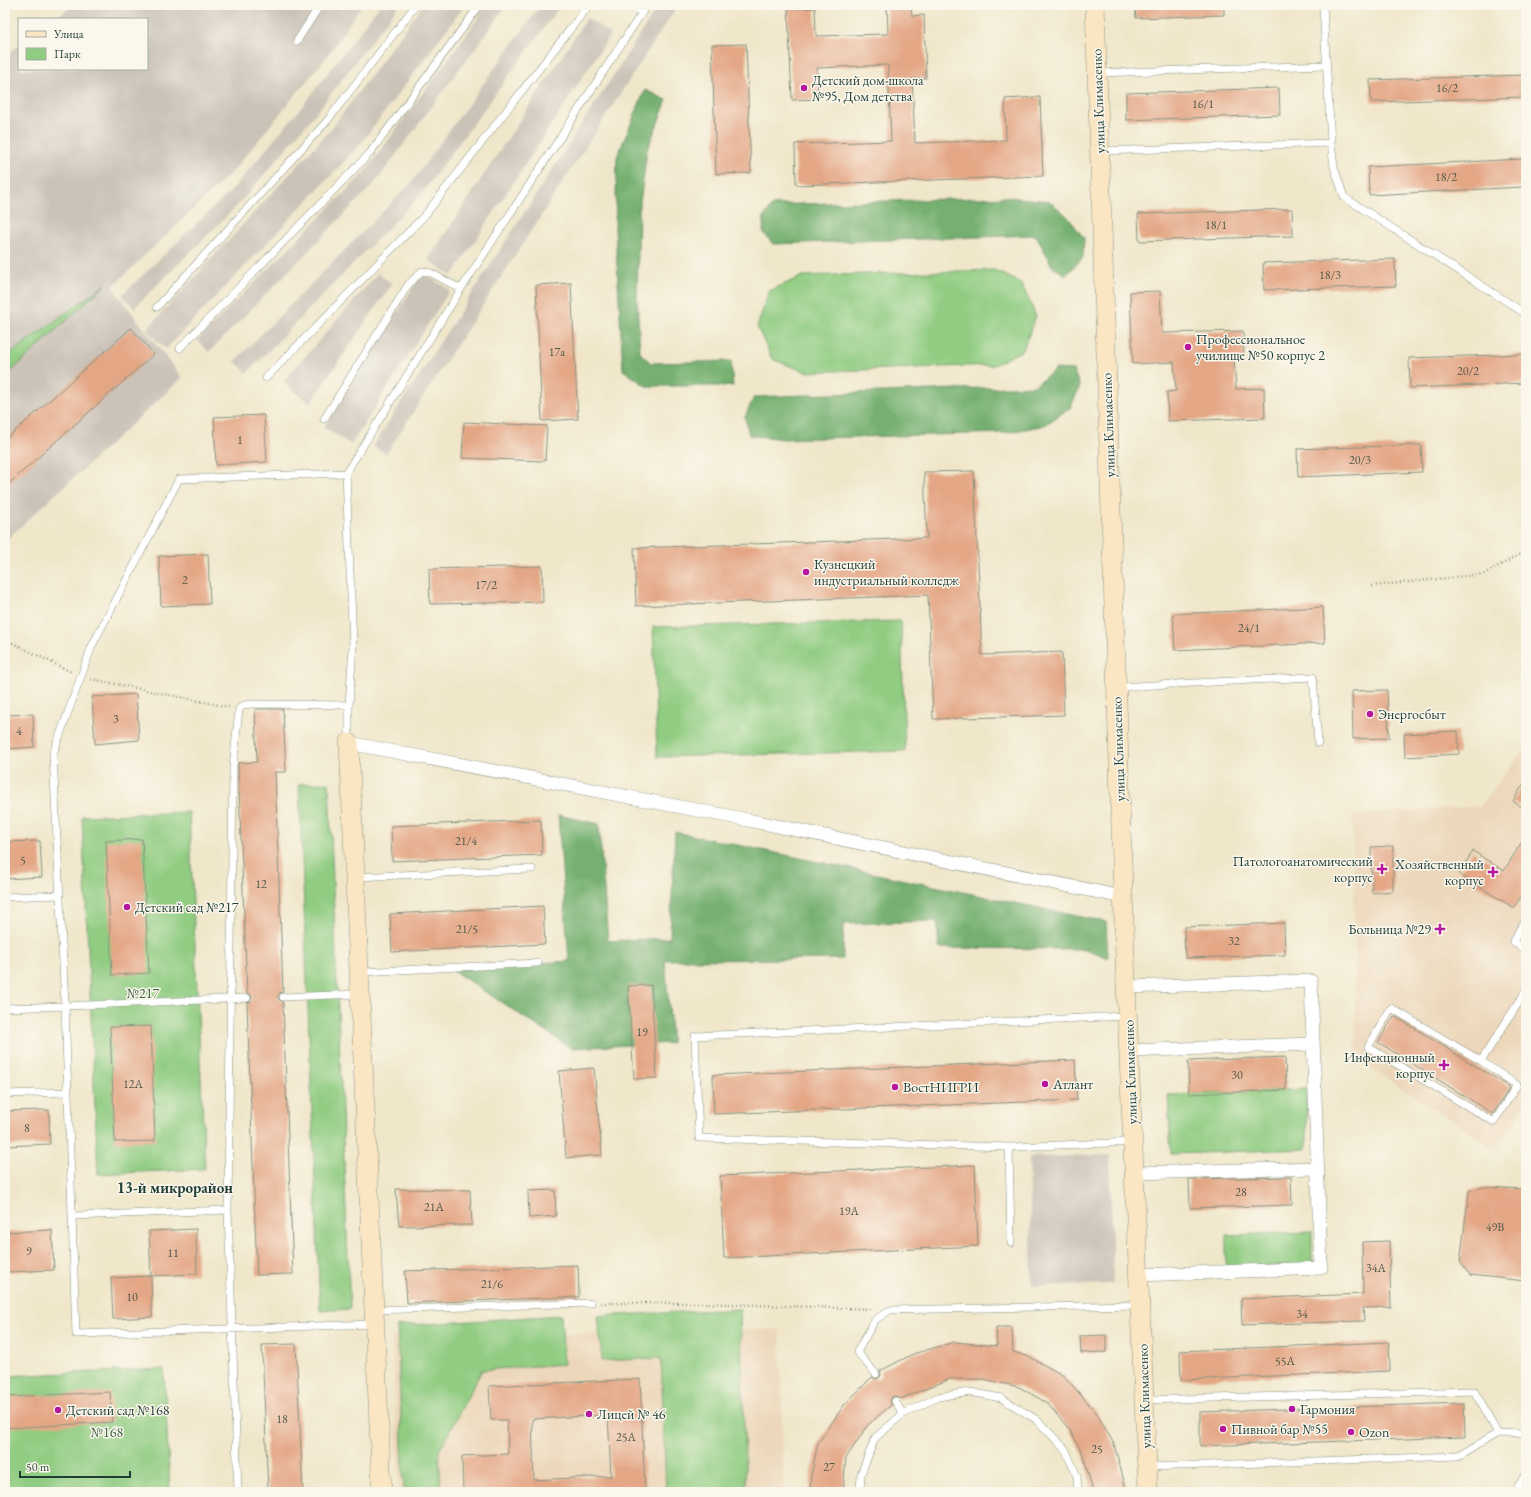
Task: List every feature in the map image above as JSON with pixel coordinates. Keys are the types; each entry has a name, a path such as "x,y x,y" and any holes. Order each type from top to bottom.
{"street":[{"name":"улица Климасенко","path":"1095,5 1127,1016 1148,1492"},
{"path":"382,1492 349,743 730,817 1123,897"},
{"path":"1126,986 1311,981 1321,1268 1138,1275"},
{"path":"1129,1051 1313,1044"},
{"path":"1134,1173 1317,1168"}],"lane":[{"path":"297,41 320,5"},
{"path":"156,307 327,122 416,5"},
{"path":"180,348 370,153 480,5"},
{"path":"266,378 424,215 589,5"},
{"path":"628,5 642,12"},
{"path":"349,743 349,705 353,646 346,473 461,289 647,5"},
{"path":"1323,5 1331,143 1334,167 1344,197 1526,314"},
{"path":"1097,73 1326,65"},
{"path":"1100,151 1331,143"},
{"path":"324,419 408,285 422,271 431,273 461,289"},
{"path":"346,473 180,480 92,646 53,754 65,1006 76,1334 232,1330 374,1317 590,1303"},
{"path":"1116,687 1313,677 1318,743"},
{"path":"238,1492 228,1210 233,767 239,709 251,704 349,705"},
{"path":"356,877 532,869"},
{"path":"5,897 60,895"},
{"path":"1526,919 1513,941 1526,950"},
{"path":"358,972 538,963"},
{"path":"1481,1061 1526,991"},
{"path":"283,997 359,994"},
{"path":"5,1008 247,998"},
{"path":"1391,1008 1481,1061 1518,1085 1494,1122 1368,1047 1391,1008"},
{"path":"1127,1016 695,1036 698,1138 1009,1147 1133,1142"},
{"path":"5,1094 68,1092"},
{"path":"1009,1147 1011,1243"},
{"path":"72,1216 228,1210"},
{"path":"876,1374 857,1352 875,1320 890,1310 1140,1305"},
{"path":"1144,1400 1474,1391 1498,1433"},
{"path":"860,1492 861,1474 875,1438 903,1414 938,1397 970,1392 1001,1398 1037,1420 1065,1449 1077,1476 1078,1492"},
{"path":"895,1401 903,1414"},
{"path":"1146,1467 1458,1456 1498,1433 1526,1434"},
{"path":"1514,1492 1526,1473"}],"path":[{"path":"1372,586 1484,574 1526,551"},
{"path":"5,639 81,677 239,709"},
{"path":"590,1303 701,1303 890,1310"}],"shaded area":[{"path":"73,5 362,5 325,59 233,171 112,287 182,378 5,541 5,56 18,46 18,70 148,70 148,18 56,18"},
{"path":"380,5 399,5 316,113 240,203 134,308 122,295 231,191 305,103"},
{"path":"423,5 465,5 359,146 166,349 146,330 331,129"},
{"path":"488,5 507,5 375,183 209,352 197,340 364,173"},
{"path":"541,5 561,5 422,193 247,373 235,361 411,183"},
{"path":"659,5 678,5 386,454 373,446"},
{"path":"587,18 611,34 452,276 428,260"},
{"path":"378,273 392,284 310,403 283,382"},
{"path":"422,273 450,290 351,445 324,427"},
{"name":"Больница №29","path":"1526,747 1526,1101 1498,1150 1356,1059 1353,815 1480,806"},
{"path":"1110,1155 1113,1284 1032,1286 1029,1157"},
{"name":"Лицей № 46","path":"780,1329 784,1492 399,1492 392,1337"}],"green space":[{"path":"645,90 667,100 647,150 639,211 637,296 640,353 651,363 731,361 733,386 646,386 623,370 615,229 617,157"},
{"path":"1006,197 1049,201 1067,216 1084,238 1083,258 1066,275 1052,266 1036,235 773,244 763,232 764,217 772,205"},
{"path":"994,270 1021,283 1036,316 1023,350 994,365 806,372 772,359 757,327 769,291 803,276"},
{"path":"106,284 5,377 5,357"},
{"path":"1056,369 1073,370 1080,386 1071,407 1045,425 1005,433 784,439 749,435 745,417 754,397 1034,386"},
{"path":"901,621 905,751 657,757 653,627"},
{"path":"329,783 350,1309 320,1311 299,784"},
{"name":"№217","path":"189,812 205,1169 98,1174 82,816"},
{"path":"558,815 599,824 608,941 670,938 675,832 1106,922 1108,958 1086,949 939,948 937,921 844,924 843,959 665,960 672,1043 571,1048 452,970 569,961"},
{"path":"1307,1089 1307,1149 1171,1154 1168,1095"},
{"path":"1312,1232 1312,1265 1226,1267 1226,1235"},
{"path":"740,1309 746,1492 666,1492 661,1358 602,1361 598,1316"},
{"path":"561,1315 564,1364 482,1370 439,1451 441,1492 404,1492 397,1326"},
{"name":"№168","path":"164,1369 170,1492 5,1492 5,1376"}],"building":[{"name":"Детский дом-школа №95, Дом детства","path":"887,5 911,5 912,16 924,15 926,78 912,79 915,143 1006,140 1005,99 1040,97 1043,176 796,185 795,144 891,141 888,65 817,68 818,99 792,100 788,9 815,8 816,36 888,34"},
{"path":"1135,5 1224,5 1224,15 1136,18"},
{"path":"746,44 751,173 716,174 712,45"},
{"path":"1524,75 1525,97 1371,102 1370,80"},
{"path":"1279,88 1280,115 1126,120 1126,93"},
{"path":"1522,159 1523,187 1369,195 1368,167"},
{"path":"1292,209 1293,236 1139,241 1138,214"},
{"path":"1395,259 1396,286 1264,290 1263,263"},
{"path":"571,283 578,419 542,421 536,285"},
{"name":"Профессиональное училище №50 корпус 2","path":"1160,291 1162,333 1243,331 1244,360 1234,360 1236,389 1264,388 1265,418 1168,421 1167,392 1176,391 1174,362 1133,364 1130,292"},
{"path":"131,328 154,354 5,487 5,440"},
{"path":"1526,354 1526,383 1410,388 1409,358"},
{"path":"264,415 267,462 216,465 214,417"},
{"path":"464,422 547,426 545,461 462,458"},
{"path":"1421,445 1422,472 1298,477 1297,449"},
{"name":"Кузнецкий индустриальный колледж","path":"974,471 982,655 1062,652 1064,715 933,719 928,595 636,606 634,548 927,538 924,472"},
{"path":"208,554 210,604 161,606 159,556"},
{"path":"542,566 543,602 430,604 429,569"},
{"path":"1323,607 1325,643 1175,650 1173,614"},
{"name":"Энергосбыт","path":"1387,690 1389,738 1353,739 1352,691"},
{"path":"136,694 139,740 95,744 92,697"},
{"path":"255,709 283,709 286,772 275,772 283,992 280,993 278,997 279,1000 283,1002 293,1274 257,1275 247,1003 250,1002 252,998 251,995 247,993 238,763 257,762"},
{"path":"33,714 34,747 5,749 5,715"},
{"path":"1458,731 1459,754 1405,757 1404,734"},
{"path":"1526,780 1526,810 1513,801"},
{"path":"541,820 542,855 392,861 391,826"},
{"name":"Хозяйственный корпус","path":"1526,835 1526,888 1514,908 1459,874 1473,851 1504,871"},
{"name":"Детский сад №217","path":"142,839 149,973 112,975 106,841"},
{"path":"40,841 42,877 5,879 5,842"},
{"name":"Патологоанатомический корпус","path":"1393,846 1393,891 1372,893 1371,847"},
{"path":"543,906 545,944 392,952 390,914"},
{"path":"1284,923 1285,955 1185,958 1184,927"},
{"path":"651,985 657,1078 634,1079 628,986"},
{"name":"Инфекционный корпус","path":"1394,1016 1510,1087 1493,1114 1378,1042"},
{"path":"151,1026 155,1141 115,1142 110,1027"},
{"path":"1285,1057 1286,1090 1189,1094 1188,1061"},
{"name":"ВостНИГРИ","path":"1075,1060 1077,1100 714,1114 713,1075"},
{"path":"594,1068 602,1155 566,1158 559,1071"},
{"path":"49,1110 50,1144 5,1146 5,1111"},
{"path":"975,1165 978,1246 724,1258 720,1176"},
{"path":"1291,1177 1292,1205 1190,1208 1189,1179"},
{"path":"1483,1187 1526,1189 1526,1281 1470,1275 1460,1262 1469,1191"},
{"path":"396,1189 470,1190 472,1225 399,1226"},
{"path":"555,1190 556,1216 529,1218 528,1191"},
{"path":"196,1229 197,1274 151,1276 149,1231"},
{"path":"52,1230 54,1270 5,1272 5,1232"},
{"path":"1389,1241 1391,1307 1363,1308 1364,1321 1242,1325 1241,1299 1363,1294 1362,1242"},
{"path":"578,1265 579,1297 407,1303 405,1271"},
{"path":"151,1276 152,1317 113,1319 111,1278"},
{"path":"996,1327 1012,1327 1013,1352 1030,1357 1064,1376 1096,1412 1114,1444 1127,1492 1093,1492 1083,1454 1069,1429 1047,1403 1019,1387 983,1379 950,1379 900,1399 897,1396 892,1397 890,1401 891,1405 868,1425 846,1458 843,1492 810,1492 811,1476 818,1443 844,1405 872,1377 875,1379 879,1378 881,1375 880,1371 913,1354 954,1342 997,1346"},
{"path":"1106,1335 1106,1352 1081,1353 1080,1336"},
{"path":"1389,1342 1390,1371 1181,1380 1180,1351"},
{"path":"296,1344 303,1492 268,1492 262,1345"},
{"path":"640,1379 645,1492 463,1492 462,1456 508,1454 507,1420 491,1420 489,1386","holes":["608,1415 611,1476 534,1480 532,1419"]},
{"name":"Детский сад №168","path":"110,1392 112,1422 5,1428 5,1397"},
{"path":"1464,1403 1465,1437 1200,1446 1200,1412"}],"place":[{"name":"Детский дом-школа №95, Дом детства","path":"804,88"},
{"name":"Профессиональное училище №50 корпус 2","path":"1188,347"},
{"name":"Кузнецкий индустриальный колледж","path":"806,572"},
{"name":"Энергосбыт","path":"1370,714"},
{"name":"Патологоанатомический корпус","path":"1382,869"},
{"name":"Хозяйственный корпус","path":"1493,872"},
{"name":"Детский сад №217","path":"127,907"},
{"name":"Больница №29","path":"1440,929"},
{"name":"Инфекционный корпус","path":"1444,1065"},
{"name":"Атлант","path":"1045,1084"},
{"name":"ВостНИГРИ","path":"895,1087"},
{"name":"Гармония","path":"1292,1409"},
{"name":"Детский сад №168","path":"58,1410"},
{"name":"Лицей № 46","path":"589,1414"},
{"name":"Пивной бар №55","path":"1223,1429"},
{"name":"Ozon","path":"1351,1432"}],"district":[{"name":"13-й микрорайон","path":"175,1187"}]}
